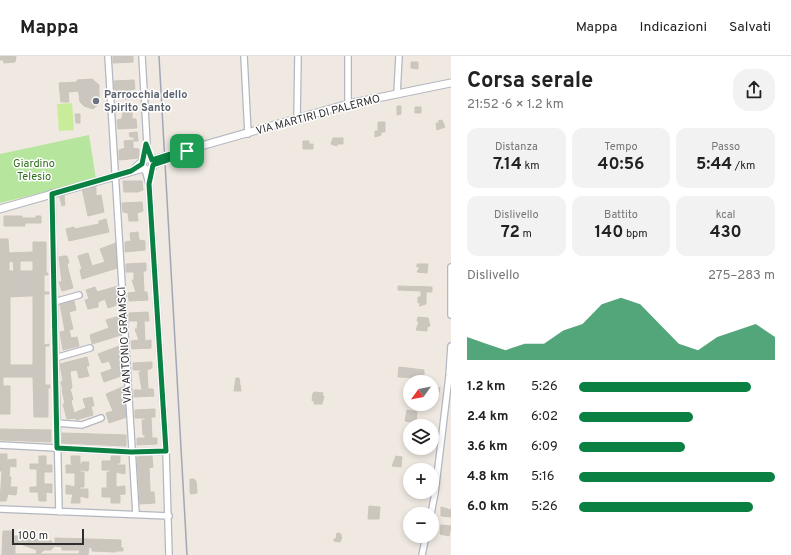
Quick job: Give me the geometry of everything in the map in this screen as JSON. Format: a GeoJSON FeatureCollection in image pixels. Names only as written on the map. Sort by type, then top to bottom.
{"type":"FeatureCollection","features":[{"type":"Feature","properties":{"kind":"street","name":"VIA ANTONIO GRAMSCI"},"geometry":{"type":"LineString","coordinates":[[108,56],[114,176],[136,514]]}},
{"type":"Feature","properties":{"kind":"street"},"geometry":{"type":"LineString","coordinates":[[142,56],[146,144],[166,451],[170,555]]}},
{"type":"Feature","properties":{"kind":"street"},"geometry":{"type":"LineString","coordinates":[[244,56],[248,134]]}},
{"type":"Feature","properties":{"kind":"street"},"geometry":{"type":"LineString","coordinates":[[297,120],[298,56]]}},
{"type":"Feature","properties":{"kind":"street"},"geometry":{"type":"LineString","coordinates":[[348,56],[348,104]]}},
{"type":"Feature","properties":{"kind":"street"},"geometry":{"type":"LineString","coordinates":[[397,94],[399,56]]}},
{"type":"Feature","properties":{"kind":"street","name":"VIA MARTIRI DI PALERMO"},"geometry":{"type":"LineString","coordinates":[[0,209],[131,171],[148,164],[174,158],[187,151],[348,104],[451,82]]}},
{"type":"Feature","properties":{"kind":"street"},"geometry":{"type":"LineString","coordinates":[[52,194],[59,512]]}},
{"type":"Feature","properties":{"kind":"street"},"geometry":{"type":"LineString","coordinates":[[451,267],[451,315]]}},
{"type":"Feature","properties":{"kind":"street"},"geometry":{"type":"LineString","coordinates":[[54,302],[79,295]]}},
{"type":"Feature","properties":{"kind":"street"},"geometry":{"type":"LineString","coordinates":[[432,507],[449,376],[451,346]]}},
{"type":"Feature","properties":{"kind":"street"},"geometry":{"type":"LineString","coordinates":[[56,358],[90,348]]}},
{"type":"Feature","properties":{"kind":"street"},"geometry":{"type":"LineString","coordinates":[[57,423],[82,425],[101,418]]}},
{"type":"Feature","properties":{"kind":"street"},"geometry":{"type":"LineString","coordinates":[[0,445],[131,452],[166,451]]}},
{"type":"Feature","properties":{"kind":"street"},"geometry":{"type":"LineString","coordinates":[[0,509],[169,516]]}},
{"type":"Feature","properties":{"kind":"street"},"geometry":{"type":"LineString","coordinates":[[422,555],[425,543]]}},
{"type":"Feature","properties":{"kind":"green space"},"geometry":{"type":"Polygon","coordinates":[[[72,103],[74,130],[59,131],[57,104],[72,103]]]}},
{"type":"Feature","properties":{"kind":"green space","name":"Giardino Telesio"},"geometry":{"type":"Polygon","coordinates":[[[89,135],[96,179],[0,203],[0,154],[89,135]]]}},
{"type":"Feature","properties":{"kind":"building"},"geometry":{"type":"Polygon","coordinates":[[[0,56],[16,56],[15,62],[4,63],[3,60],[0,60],[0,56]]]}},
{"type":"Feature","properties":{"kind":"building"},"geometry":{"type":"Polygon","coordinates":[[[113,56],[133,56],[133,62],[113,63],[113,56]]]}},
{"type":"Feature","properties":{"kind":"building"},"geometry":{"type":"Polygon","coordinates":[[[411,62],[418,62],[418,69],[411,68],[411,62]]]}},
{"type":"Feature","properties":{"kind":"building"},"geometry":{"type":"Polygon","coordinates":[[[92,79],[99,85],[99,104],[93,109],[84,106],[80,102],[77,80],[92,79]]]}},
{"type":"Feature","properties":{"kind":"building"},"geometry":{"type":"Polygon","coordinates":[[[134,80],[135,89],[130,90],[131,99],[122,99],[121,92],[115,90],[114,81],[134,80]]]}},
{"type":"Feature","properties":{"kind":"building"},"geometry":{"type":"Polygon","coordinates":[[[77,82],[78,91],[68,92],[69,102],[61,102],[59,83],[77,82]]]}},
{"type":"Feature","properties":{"kind":"building"},"geometry":{"type":"Polygon","coordinates":[[[397,106],[401,106],[401,114],[397,115],[397,106]]]}},
{"type":"Feature","properties":{"kind":"building"},"geometry":{"type":"Polygon","coordinates":[[[415,107],[421,107],[421,113],[415,113],[415,107]]]}},
{"type":"Feature","properties":{"kind":"building"},"geometry":{"type":"Polygon","coordinates":[[[132,110],[132,119],[136,119],[137,128],[118,129],[117,120],[122,119],[123,111],[132,110]]]}},
{"type":"Feature","properties":{"kind":"building"},"geometry":{"type":"Polygon","coordinates":[[[75,114],[80,114],[80,123],[76,123],[75,114]]]}},
{"type":"Feature","properties":{"kind":"building"},"geometry":{"type":"Polygon","coordinates":[[[442,120],[445,127],[437,130],[436,123],[440,123],[438,121],[442,120]]]}},
{"type":"Feature","properties":{"kind":"building"},"geometry":{"type":"Polygon","coordinates":[[[378,122],[385,122],[385,132],[381,132],[381,135],[375,137],[375,131],[378,131],[378,122]]]}},
{"type":"Feature","properties":{"kind":"building"},"geometry":{"type":"Polygon","coordinates":[[[137,132],[138,141],[134,141],[134,137],[130,137],[129,133],[137,132]]]}},
{"type":"Feature","properties":{"kind":"building"},"geometry":{"type":"Polygon","coordinates":[[[333,138],[343,138],[343,144],[337,144],[337,146],[331,144],[333,138]]]}},
{"type":"Feature","properties":{"kind":"building"},"geometry":{"type":"Polygon","coordinates":[[[133,140],[133,148],[139,149],[139,158],[119,160],[119,150],[125,148],[124,141],[133,140]]]}},
{"type":"Feature","properties":{"kind":"building"},"geometry":{"type":"Polygon","coordinates":[[[303,141],[309,141],[309,144],[313,144],[313,149],[303,149],[303,141]]]}},
{"type":"Feature","properties":{"kind":"building"},"geometry":{"type":"Polygon","coordinates":[[[123,181],[142,181],[143,190],[138,192],[124,192],[123,181]]]}},
{"type":"Feature","properties":{"kind":"building"},"geometry":{"type":"Polygon","coordinates":[[[96,183],[96,196],[101,195],[104,212],[88,216],[82,188],[96,183]]]}},
{"type":"Feature","properties":{"kind":"building"},"geometry":{"type":"Polygon","coordinates":[[[59,194],[64,194],[65,205],[62,206],[59,194]]]}},
{"type":"Feature","properties":{"kind":"building"},"geometry":{"type":"Polygon","coordinates":[[[142,202],[143,211],[137,213],[138,221],[129,221],[128,213],[123,212],[122,203],[142,202]]]}},
{"type":"Feature","properties":{"kind":"building"},"geometry":{"type":"Polygon","coordinates":[[[4,216],[36,218],[36,216],[41,216],[41,223],[25,223],[25,226],[4,226],[4,216]]]}},
{"type":"Feature","properties":{"kind":"building"},"geometry":{"type":"Polygon","coordinates":[[[106,219],[109,232],[69,241],[66,229],[74,227],[75,229],[99,224],[99,221],[106,219]]]}},
{"type":"Feature","properties":{"kind":"building"},"geometry":{"type":"Polygon","coordinates":[[[138,232],[139,240],[145,241],[145,250],[125,252],[125,242],[131,241],[130,233],[138,232]]]}},
{"type":"Feature","properties":{"kind":"building"},"geometry":{"type":"Polygon","coordinates":[[[0,239],[8,239],[9,253],[33,252],[33,242],[46,242],[46,273],[48,273],[48,275],[44,275],[44,292],[49,292],[49,294],[44,294],[44,345],[49,344],[49,346],[45,346],[45,385],[50,385],[50,388],[48,388],[48,417],[34,417],[33,377],[3,377],[3,386],[10,386],[10,414],[0,414],[0,239]],[[13,261],[9,262],[9,271],[14,271],[13,261]],[[20,261],[20,271],[33,271],[33,261],[20,261]],[[33,296],[10,297],[10,365],[33,365],[33,296]]]}},
{"type":"Feature","properties":{"kind":"building"},"geometry":{"type":"Polygon","coordinates":[[[116,243],[117,268],[82,279],[80,270],[82,269],[78,256],[88,253],[92,266],[105,262],[100,249],[116,243]]]}},
{"type":"Feature","properties":{"kind":"building"},"geometry":{"type":"Polygon","coordinates":[[[67,256],[69,262],[67,265],[73,288],[62,291],[59,282],[62,282],[59,257],[67,256]]]}},
{"type":"Feature","properties":{"kind":"building"},"geometry":{"type":"Polygon","coordinates":[[[146,263],[146,271],[143,271],[144,292],[147,292],[148,300],[129,301],[128,293],[136,292],[132,280],[134,280],[134,272],[126,272],[126,264],[146,263]]]}},
{"type":"Feature","properties":{"kind":"building"},"geometry":{"type":"Polygon","coordinates":[[[417,264],[428,264],[427,273],[417,272],[420,267],[417,267],[417,264]]]}},
{"type":"Feature","properties":{"kind":"building"},"geometry":{"type":"Polygon","coordinates":[[[118,286],[120,304],[108,308],[105,299],[98,302],[98,307],[88,309],[85,300],[89,299],[86,290],[95,287],[97,292],[118,286]]]}},
{"type":"Feature","properties":{"kind":"building"},"geometry":{"type":"Polygon","coordinates":[[[398,286],[432,287],[432,292],[426,292],[426,304],[419,306],[421,303],[418,303],[418,297],[421,297],[421,291],[398,290],[398,286]]]}},
{"type":"Feature","properties":{"kind":"building"},"geometry":{"type":"Polygon","coordinates":[[[74,301],[76,310],[69,312],[73,329],[69,330],[71,338],[77,337],[79,346],[63,350],[60,332],[65,331],[60,304],[74,301]]]}},
{"type":"Feature","properties":{"kind":"building"},"geometry":{"type":"Polygon","coordinates":[[[148,312],[149,321],[144,321],[145,341],[151,340],[151,348],[132,349],[131,341],[139,340],[135,329],[137,329],[138,321],[129,321],[129,313],[148,312]]]}},
{"type":"Feature","properties":{"kind":"building"},"geometry":{"type":"Polygon","coordinates":[[[120,316],[121,335],[92,344],[90,335],[109,328],[106,320],[120,316]]]}},
{"type":"Feature","properties":{"kind":"building"},"geometry":{"type":"Polygon","coordinates":[[[418,317],[428,318],[430,326],[427,327],[427,331],[416,330],[419,322],[417,321],[418,317]]]}},
{"type":"Feature","properties":{"kind":"building"},"geometry":{"type":"Polygon","coordinates":[[[122,345],[124,375],[104,382],[101,373],[112,369],[109,361],[102,363],[98,354],[122,345]]]}},
{"type":"Feature","properties":{"kind":"building"},"geometry":{"type":"Polygon","coordinates":[[[87,357],[89,366],[86,366],[89,376],[79,378],[77,370],[70,371],[72,388],[70,389],[73,399],[71,401],[74,413],[86,408],[83,399],[92,397],[94,406],[91,406],[93,415],[76,420],[76,418],[67,419],[63,404],[65,404],[61,382],[63,381],[60,364],[87,357]]]}},
{"type":"Feature","properties":{"kind":"building"},"geometry":{"type":"Polygon","coordinates":[[[152,362],[152,368],[147,370],[148,389],[153,389],[154,396],[134,397],[134,390],[142,390],[139,372],[141,372],[141,370],[133,370],[133,363],[152,362]]]}},
{"type":"Feature","properties":{"kind":"building"},"geometry":{"type":"Polygon","coordinates":[[[399,367],[424,370],[424,375],[403,375],[403,377],[398,377],[399,367]]]}},
{"type":"Feature","properties":{"kind":"building"},"geometry":{"type":"Polygon","coordinates":[[[236,378],[239,378],[241,391],[234,391],[236,378]]]}},
{"type":"Feature","properties":{"kind":"building"},"geometry":{"type":"Polygon","coordinates":[[[125,386],[127,417],[109,423],[106,413],[113,411],[106,394],[125,386]]]}},
{"type":"Feature","properties":{"kind":"building"},"geometry":{"type":"Polygon","coordinates":[[[313,393],[323,393],[322,396],[324,396],[322,404],[314,404],[315,401],[312,401],[313,393]]]}},
{"type":"Feature","properties":{"kind":"building"},"geometry":{"type":"Polygon","coordinates":[[[155,409],[155,417],[151,417],[152,438],[157,438],[157,444],[137,445],[137,438],[145,438],[145,435],[143,435],[142,420],[145,420],[145,418],[135,418],[135,410],[155,409]]]}},
{"type":"Feature","properties":{"kind":"building"},"geometry":{"type":"Polygon","coordinates":[[[407,411],[417,412],[416,419],[405,419],[407,411]]]}},
{"type":"Feature","properties":{"kind":"building"},"geometry":{"type":"Polygon","coordinates":[[[0,429],[51,430],[51,442],[0,440],[0,429]]]}},
{"type":"Feature","properties":{"kind":"building"},"geometry":{"type":"Polygon","coordinates":[[[62,433],[126,435],[126,446],[62,443],[62,433]]]}},
{"type":"Feature","properties":{"kind":"building"},"geometry":{"type":"Polygon","coordinates":[[[0,454],[7,454],[7,460],[16,459],[16,467],[10,466],[9,477],[11,477],[10,487],[17,487],[16,495],[8,494],[6,501],[0,501],[2,471],[0,471],[0,454]]]}},
{"type":"Feature","properties":{"kind":"building"},"geometry":{"type":"Polygon","coordinates":[[[39,456],[46,456],[46,465],[52,465],[52,472],[44,472],[44,484],[52,484],[52,493],[46,492],[46,501],[39,501],[38,492],[30,492],[30,487],[37,487],[37,469],[30,469],[30,464],[39,464],[39,456]]]}},
{"type":"Feature","properties":{"kind":"building"},"geometry":{"type":"Polygon","coordinates":[[[71,456],[80,456],[80,464],[82,464],[82,462],[89,462],[88,471],[80,470],[80,472],[84,472],[84,487],[80,487],[80,489],[88,489],[88,498],[80,496],[80,503],[71,503],[73,494],[66,494],[66,485],[75,487],[75,473],[66,473],[66,465],[73,465],[71,463],[71,456]]]}},
{"type":"Feature","properties":{"kind":"building"},"geometry":{"type":"Polygon","coordinates":[[[111,456],[120,456],[120,463],[117,463],[117,465],[125,465],[125,474],[116,472],[116,487],[125,486],[125,494],[117,495],[120,496],[120,503],[111,503],[111,497],[102,497],[102,488],[109,488],[107,487],[107,472],[110,472],[110,470],[102,470],[102,461],[111,461],[111,456]]]}},
{"type":"Feature","properties":{"kind":"building"},"geometry":{"type":"Polygon","coordinates":[[[152,456],[153,467],[149,468],[150,492],[154,492],[155,503],[140,504],[137,457],[152,456]]]}},
{"type":"Feature","properties":{"kind":"building"},"geometry":{"type":"Polygon","coordinates":[[[396,456],[402,457],[401,467],[392,466],[396,456]]]}},
{"type":"Feature","properties":{"kind":"building"},"geometry":{"type":"Polygon","coordinates":[[[190,479],[194,479],[196,481],[197,493],[191,494],[190,492],[190,479]]]}},
{"type":"Feature","properties":{"kind":"building"},"geometry":{"type":"Polygon","coordinates":[[[369,506],[380,507],[379,519],[368,519],[369,506]]]}},
{"type":"Feature","properties":{"kind":"building"},"geometry":{"type":"Polygon","coordinates":[[[441,507],[451,510],[451,517],[441,516],[441,507]]]}},
{"type":"Feature","properties":{"kind":"building"},"geometry":{"type":"Polygon","coordinates":[[[441,525],[451,526],[449,536],[440,534],[441,525]]]}},
{"type":"Feature","properties":{"kind":"building"},"geometry":{"type":"Polygon","coordinates":[[[3,531],[12,531],[11,536],[27,536],[38,540],[52,541],[52,543],[55,543],[55,538],[121,540],[121,546],[119,546],[123,548],[123,551],[117,551],[117,548],[116,552],[92,551],[92,548],[89,547],[88,555],[2,555],[3,531]],[[15,543],[15,554],[36,554],[37,550],[23,545],[23,543],[15,543]],[[54,546],[51,550],[44,550],[40,554],[79,554],[80,550],[62,550],[62,547],[54,546]]]}},
{"type":"Feature","properties":{"kind":"building"},"geometry":{"type":"Polygon","coordinates":[[[337,533],[341,534],[342,537],[340,542],[334,541],[337,533]]]}},
{"type":"Feature","properties":{"kind":"railway"},"geometry":{"type":"LineString","coordinates":[[159,56],[187,555]]}},
{"type":"Feature","properties":{"kind":"place","name":"Parrocchia dello Spirito Santo"},"geometry":{"type":"Point","coordinates":[96,101]}},
{"type":"Feature","properties":{"kind":"route"},"geometry":{"type":"LineString","coordinates":[[146,144],[150,159],[152,160],[174,153],[187,151],[174,158],[153,165],[149,184],[166,451],[131,452],[57,448],[52,194],[131,171],[142,164],[146,144]]}}]}
